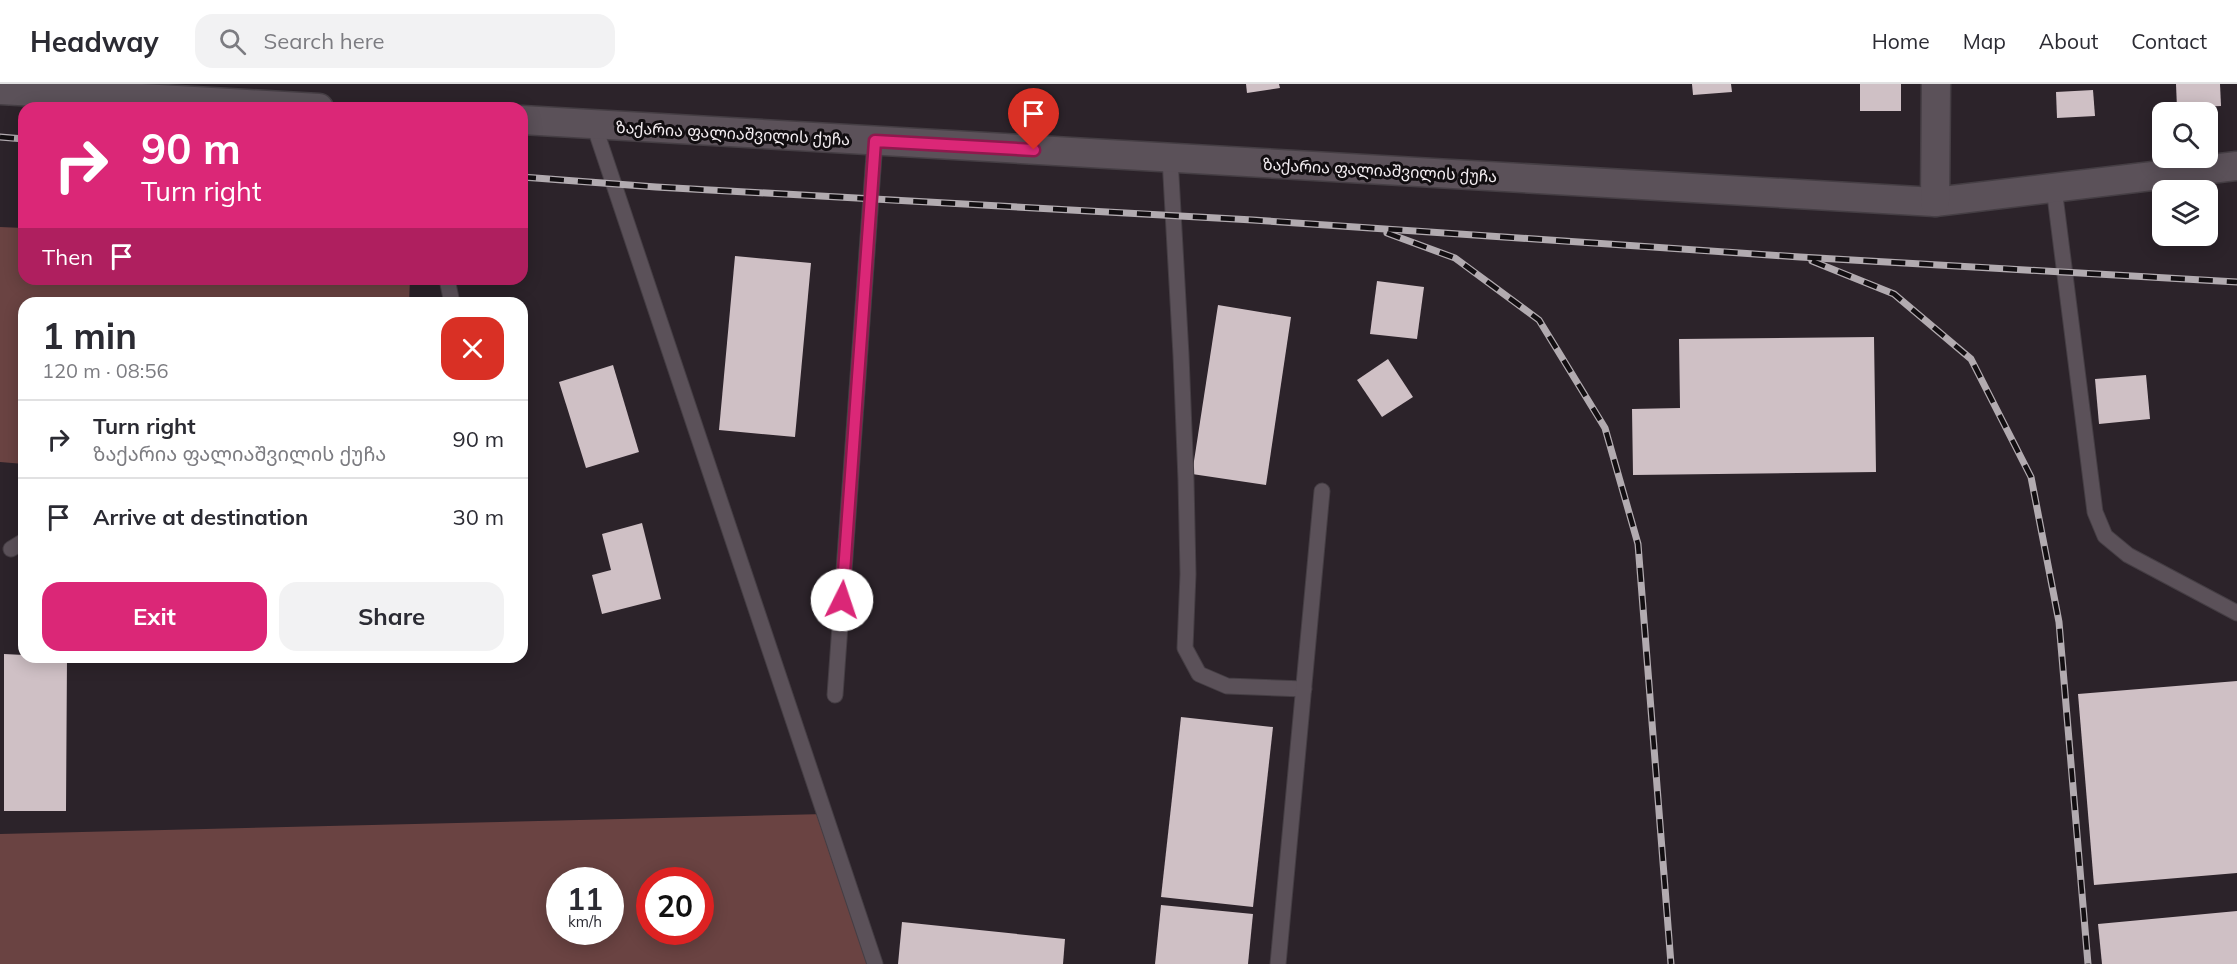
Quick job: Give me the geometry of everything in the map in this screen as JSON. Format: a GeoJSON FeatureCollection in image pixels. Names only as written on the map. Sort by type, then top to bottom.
{"type":"FeatureCollection","features":[{"type":"Feature","properties":{"kind":"street"},"geometry":{"type":"LineString","coordinates":[[1935,202],[1936,84]]}},
{"type":"Feature","properties":{"kind":"street"},"geometry":{"type":"LineString","coordinates":[[0,90],[213,102]]}},
{"type":"Feature","properties":{"kind":"street","name":"ზაქარია ფალიაშვილის ქუჩა"},"geometry":{"type":"LineString","coordinates":[[528,120],[1935,202],[2237,166]]}},
{"type":"Feature","properties":{"kind":"lane"},"geometry":{"type":"LineString","coordinates":[[594,124],[875,964]]}},
{"type":"Feature","properties":{"kind":"lane"},"geometry":{"type":"LineString","coordinates":[[836,695],[875,141]]}},
{"type":"Feature","properties":{"kind":"lane"},"geometry":{"type":"LineString","coordinates":[[1170,158],[1186,480],[1188,574],[1185,648],[1199,674],[1227,686],[1304,689]]}},
{"type":"Feature","properties":{"kind":"lane"},"geometry":{"type":"LineString","coordinates":[[2054,188],[2095,512],[2105,536],[2128,555],[2237,613]]}},
{"type":"Feature","properties":{"kind":"lane"},"geometry":{"type":"LineString","coordinates":[[1278,964],[1322,491]]}},
{"type":"Feature","properties":{"kind":"shaded area"},"geometry":{"type":"Polygon","coordinates":[[[0,227],[18,228],[18,285],[410,285],[409,297],[18,297],[18,464],[0,462],[0,227]]]}},
{"type":"Feature","properties":{"kind":"shaded area"},"geometry":{"type":"Polygon","coordinates":[[[825,814],[875,964],[0,964],[0,834],[825,814]]]}},
{"type":"Feature","properties":{"kind":"building"},"geometry":{"type":"Polygon","coordinates":[[[1246,84],[1279,84],[1280,88],[1247,93],[1246,84]]]}},
{"type":"Feature","properties":{"kind":"building"},"geometry":{"type":"Polygon","coordinates":[[[1692,84],[1731,84],[1732,92],[1693,95],[1692,84]]]}},
{"type":"Feature","properties":{"kind":"building"},"geometry":{"type":"Polygon","coordinates":[[[1860,84],[1901,84],[1901,111],[1860,111],[1860,84]]]}},
{"type":"Feature","properties":{"kind":"building"},"geometry":{"type":"Polygon","coordinates":[[[2176,84],[2220,84],[2221,106],[2218,106],[2218,102],[2177,102],[2176,84]]]}},
{"type":"Feature","properties":{"kind":"building"},"geometry":{"type":"Polygon","coordinates":[[[2093,90],[2095,116],[2057,118],[2056,92],[2093,90]]]}},
{"type":"Feature","properties":{"kind":"building"},"geometry":{"type":"Polygon","coordinates":[[[735,256],[811,263],[795,437],[719,430],[735,256]]]}},
{"type":"Feature","properties":{"kind":"building"},"geometry":{"type":"Polygon","coordinates":[[[1377,281],[1424,287],[1417,339],[1370,334],[1377,281]]]}},
{"type":"Feature","properties":{"kind":"building"},"geometry":{"type":"Polygon","coordinates":[[[1218,305],[1291,317],[1266,485],[1192,474],[1218,305]]]}},
{"type":"Feature","properties":{"kind":"building"},"geometry":{"type":"Polygon","coordinates":[[[1874,337],[1876,472],[1633,475],[1632,409],[1680,408],[1679,339],[1874,337]]]}},
{"type":"Feature","properties":{"kind":"building"},"geometry":{"type":"Polygon","coordinates":[[[1388,359],[1413,397],[1382,417],[1357,380],[1388,359]]]}},
{"type":"Feature","properties":{"kind":"building"},"geometry":{"type":"Polygon","coordinates":[[[613,365],[639,452],[586,468],[559,382],[613,365]]]}},
{"type":"Feature","properties":{"kind":"building"},"geometry":{"type":"Polygon","coordinates":[[[2146,375],[2150,419],[2099,424],[2095,379],[2146,375]]]}},
{"type":"Feature","properties":{"kind":"building"},"geometry":{"type":"Polygon","coordinates":[[[642,523],[661,599],[602,614],[592,575],[611,570],[602,534],[642,523]]]}},
{"type":"Feature","properties":{"kind":"building"},"geometry":{"type":"Polygon","coordinates":[[[4,654],[18,655],[18,663],[67,663],[66,811],[4,811],[4,654]]]}},
{"type":"Feature","properties":{"kind":"building"},"geometry":{"type":"Polygon","coordinates":[[[2237,681],[2237,873],[2094,885],[2078,694],[2237,681]]]}},
{"type":"Feature","properties":{"kind":"building"},"geometry":{"type":"Polygon","coordinates":[[[1181,717],[1273,727],[1253,907],[1161,897],[1181,717]]]}},
{"type":"Feature","properties":{"kind":"building"},"geometry":{"type":"Polygon","coordinates":[[[1161,905],[1253,914],[1248,964],[1155,964],[1161,905]]]}},
{"type":"Feature","properties":{"kind":"building"},"geometry":{"type":"Polygon","coordinates":[[[2237,911],[2237,964],[2102,964],[2098,924],[2237,911]]]}},
{"type":"Feature","properties":{"kind":"building"},"geometry":{"type":"Polygon","coordinates":[[[902,922],[1065,939],[1063,964],[898,964],[902,922]]]}},
{"type":"Feature","properties":{"kind":"railway"},"geometry":{"type":"LineString","coordinates":[[0,137],[18,138]]}},
{"type":"Feature","properties":{"kind":"railway"},"geometry":{"type":"LineString","coordinates":[[528,177],[2237,282]]}},
{"type":"Feature","properties":{"kind":"railway"},"geometry":{"type":"LineString","coordinates":[[1387,233],[1455,258],[1539,320],[1605,428],[1638,544],[1671,964]]}},
{"type":"Feature","properties":{"kind":"railway"},"geometry":{"type":"LineString","coordinates":[[1812,261],[1894,294],[1971,359],[2031,477],[2059,622],[2088,964]]}},
{"type":"Feature","properties":{"kind":"route"},"geometry":{"type":"LineString","coordinates":[[842,600],[875,141],[1034,150]]}}]}
